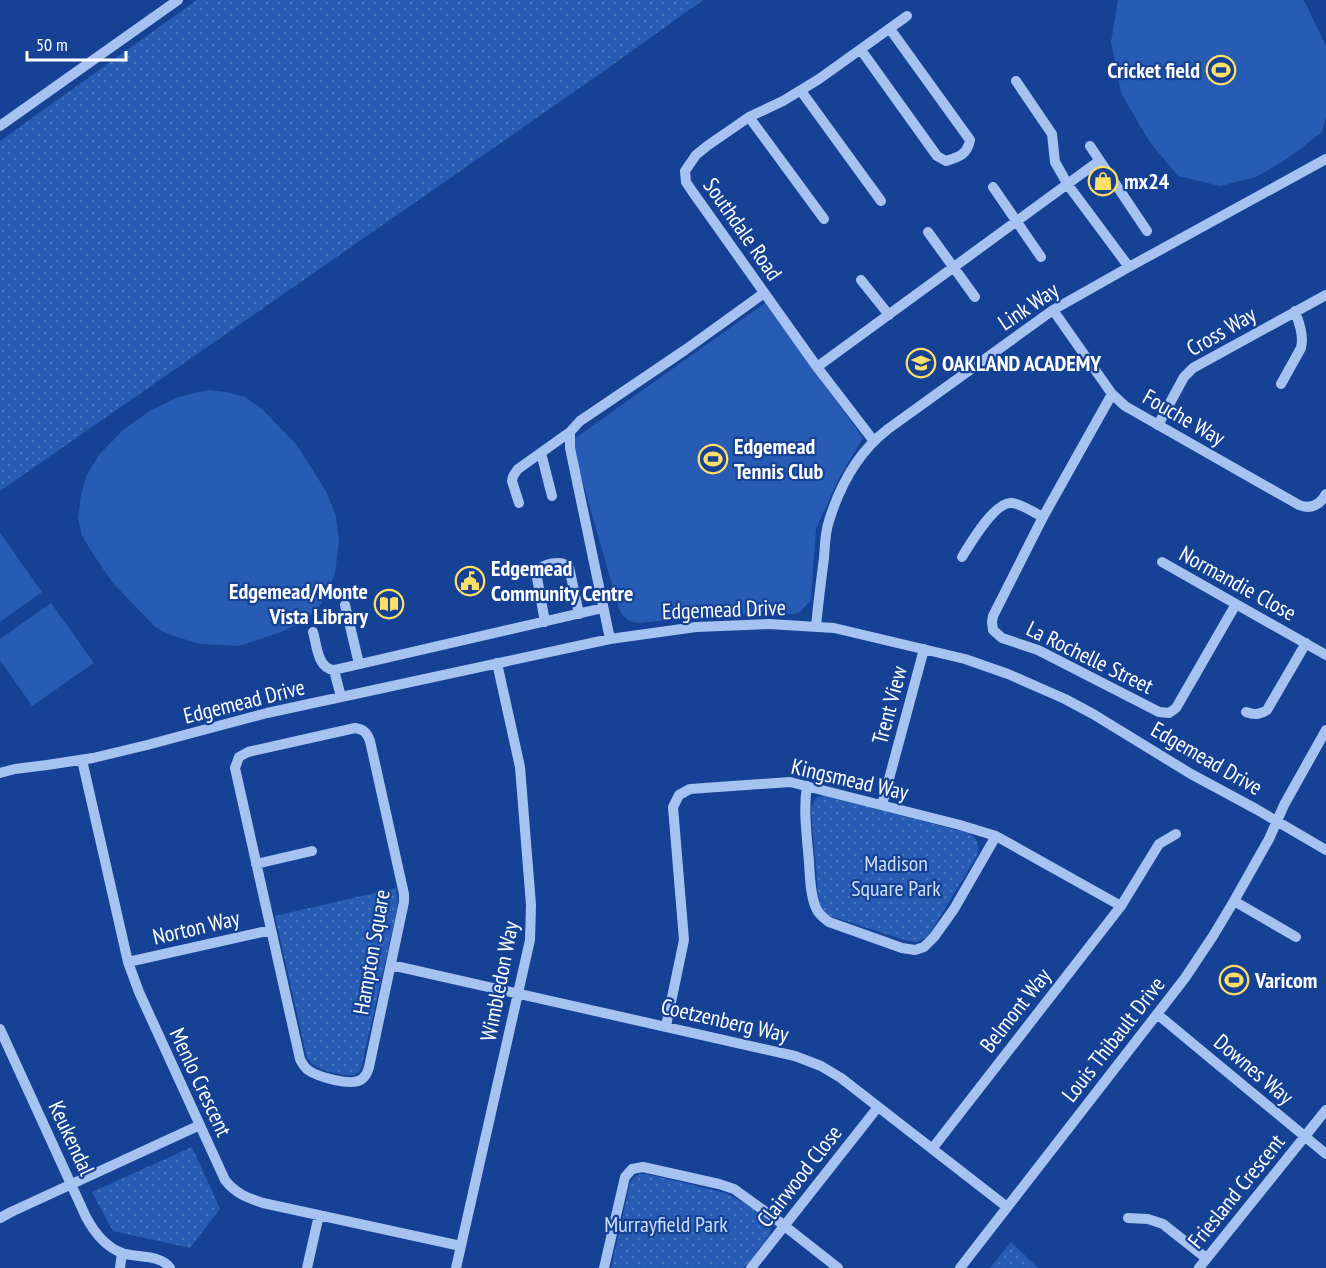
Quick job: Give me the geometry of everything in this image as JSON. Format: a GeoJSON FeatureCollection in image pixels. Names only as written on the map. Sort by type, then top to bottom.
{"type":"FeatureCollection","features":[{"type":"Feature","properties":{"kind":"street"},"geometry":{"type":"LineString","coordinates":[[0,126],[178,0]]}},
{"type":"Feature","properties":{"kind":"street","name":"Southdale Road"},"geometry":{"type":"LineString","coordinates":[[873,440],[692,191],[685,177],[685,171],[696,155],[749,117],[801,90],[907,16]]}},
{"type":"Feature","properties":{"kind":"street"},"geometry":{"type":"LineString","coordinates":[[861,50],[937,156],[946,161],[964,154],[969,147],[970,140],[890,29]]}},
{"type":"Feature","properties":{"kind":"street"},"geometry":{"type":"LineString","coordinates":[[1016,81],[1052,134],[1055,162],[1068,185],[1129,267]]}},
{"type":"Feature","properties":{"kind":"street"},"geometry":{"type":"LineString","coordinates":[[801,90],[880,201]]}},
{"type":"Feature","properties":{"kind":"street"},"geometry":{"type":"LineString","coordinates":[[749,117],[824,219]]}},
{"type":"Feature","properties":{"kind":"street"},"geometry":{"type":"LineString","coordinates":[[1090,146],[1147,231]]}},
{"type":"Feature","properties":{"kind":"street","name":"Link Way"},"geometry":{"type":"LineString","coordinates":[[816,627],[828,523],[847,477],[873,440],[1053,310],[1326,159]]}},
{"type":"Feature","properties":{"kind":"street"},"geometry":{"type":"LineString","coordinates":[[818,367],[1100,161]]}},
{"type":"Feature","properties":{"kind":"street"},"geometry":{"type":"LineString","coordinates":[[993,187],[1041,257]]}},
{"type":"Feature","properties":{"kind":"street"},"geometry":{"type":"LineString","coordinates":[[928,232],[975,297]]}},
{"type":"Feature","properties":{"kind":"street"},"geometry":{"type":"LineString","coordinates":[[861,280],[889,315]]}},
{"type":"Feature","properties":{"kind":"street"},"geometry":{"type":"LineString","coordinates":[[519,503],[512,478],[519,469],[570,432],[580,421],[685,350],[764,292]]}},
{"type":"Feature","properties":{"kind":"street","name":"Cross Way"},"geometry":{"type":"LineString","coordinates":[[1158,425],[1184,377],[1193,368],[1326,295]]}},
{"type":"Feature","properties":{"kind":"street","name":"Fouche Way"},"geometry":{"type":"LineString","coordinates":[[1053,310],[1113,394],[1125,406],[1303,507],[1317,505],[1326,494]]}},
{"type":"Feature","properties":{"kind":"street"},"geometry":{"type":"LineString","coordinates":[[1281,384],[1301,348],[1302,336],[1295,311]]}},
{"type":"Feature","properties":{"kind":"street","name":"La Rochelle Street"},"geometry":{"type":"LineString","coordinates":[[1113,394],[1042,517],[993,616],[993,630],[1002,638],[1038,650],[1162,713],[1169,713],[1176,708],[1236,604]]}},
{"type":"Feature","properties":{"kind":"street"},"geometry":{"type":"LineString","coordinates":[[570,432],[570,448],[610,639]]}},
{"type":"Feature","properties":{"kind":"street"},"geometry":{"type":"LineString","coordinates":[[541,453],[552,496]]}},
{"type":"Feature","properties":{"kind":"street"},"geometry":{"type":"LineString","coordinates":[[962,557],[976,534],[997,509],[1006,503],[1017,504],[1042,517]]}},
{"type":"Feature","properties":{"kind":"street","name":"Normandie Close"},"geometry":{"type":"LineString","coordinates":[[1162,562],[1326,655]]}},
{"type":"Feature","properties":{"kind":"street"},"geometry":{"type":"LineString","coordinates":[[545,622],[536,572],[540,567],[558,563],[567,565],[579,614]]}},
{"type":"Feature","properties":{"kind":"street"},"geometry":{"type":"LineString","coordinates":[[345,605],[359,664]]}},
{"type":"Feature","properties":{"kind":"street"},"geometry":{"type":"LineString","coordinates":[[313,632],[322,663],[328,669],[334,670],[603,608]]}},
{"type":"Feature","properties":{"kind":"street","name":"Edgemead Drive"},"geometry":{"type":"LineString","coordinates":[[0,773],[82,760],[267,713],[610,639],[696,627],[769,624],[834,628],[965,659],[1008,674],[1093,714],[1191,774],[1326,850]]}},
{"type":"Feature","properties":{"kind":"street"},"geometry":{"type":"LineString","coordinates":[[1246,712],[1258,714],[1267,710],[1306,643]]}},
{"type":"Feature","properties":{"kind":"street","name":"Trent View"},"geometry":{"type":"LineString","coordinates":[[882,805],[924,650]]}},
{"type":"Feature","properties":{"kind":"street","name":"Wimbledon Way"},"geometry":{"type":"LineString","coordinates":[[456,1268],[530,940],[531,905],[520,767],[497,663]]}},
{"type":"Feature","properties":{"kind":"street"},"geometry":{"type":"LineString","coordinates":[[334,670],[341,697]]}},
{"type":"Feature","properties":{"kind":"street","name":"Hampton Square"},"geometry":{"type":"LineString","coordinates":[[355,728],[361,729],[370,741],[404,894],[369,1067],[363,1079],[355,1083],[348,1083],[315,1074],[305,1067],[300,1059],[271,930],[235,768],[239,757],[248,752],[355,728]]}},
{"type":"Feature","properties":{"kind":"street","name":"Louis Thibault Drive"},"geometry":{"type":"LineString","coordinates":[[960,1268],[1185,978],[1234,901],[1326,730]]}},
{"type":"Feature","properties":{"kind":"street","name":"Menlo Crescent"},"geometry":{"type":"LineString","coordinates":[[82,760],[128,962],[138,992],[225,1180],[234,1191],[263,1203],[461,1246]]}},
{"type":"Feature","properties":{"kind":"street","name":"Edgemead Drive"},"geometry":{"type":"LineString","coordinates":[[0,766],[15,769]]}},
{"type":"Feature","properties":{"kind":"street","name":"Kingsmead Way"},"geometry":{"type":"LineString","coordinates":[[666,1026],[684,940],[673,807],[679,795],[690,789],[790,782],[882,805],[996,836],[1122,906]]}},
{"type":"Feature","properties":{"kind":"street"},"geometry":{"type":"LineString","coordinates":[[807,786],[805,797],[811,888],[814,904],[819,914],[829,922],[902,948],[915,950],[928,944],[954,909],[996,836]]}},
{"type":"Feature","properties":{"kind":"street","name":"Belmont Way"},"geometry":{"type":"LineString","coordinates":[[932,1149],[1122,906],[1159,844],[1176,834]]}},
{"type":"Feature","properties":{"kind":"street"},"geometry":{"type":"LineString","coordinates":[[256,864],[312,850]]}},
{"type":"Feature","properties":{"kind":"street"},"geometry":{"type":"LineString","coordinates":[[1234,901],[1296,937]]}},
{"type":"Feature","properties":{"kind":"street","name":"Norton Way"},"geometry":{"type":"LineString","coordinates":[[128,962],[271,930]]}},
{"type":"Feature","properties":{"kind":"street","name":"Coetzenberg Way"},"geometry":{"type":"LineString","coordinates":[[391,965],[795,1056],[821,1066],[841,1078],[1008,1206]]}},
{"type":"Feature","properties":{"kind":"street","name":"Downes Way"},"geometry":{"type":"LineString","coordinates":[[1157,1014],[1326,1154]]}},
{"type":"Feature","properties":{"kind":"street","name":"Keukendal"},"geometry":{"type":"LineString","coordinates":[[0,1029],[86,1217],[96,1234],[122,1253],[163,1261],[170,1268]]}},
{"type":"Feature","properties":{"kind":"street","name":"Clairwood Close"},"geometry":{"type":"LineString","coordinates":[[751,1268],[878,1107]]}},
{"type":"Feature","properties":{"kind":"street","name":"Friesland Crescent"},"geometry":{"type":"LineString","coordinates":[[1199,1268],[1326,1110]]}},
{"type":"Feature","properties":{"kind":"street"},"geometry":{"type":"LineString","coordinates":[[0,1218],[200,1125]]}},
{"type":"Feature","properties":{"kind":"street"},"geometry":{"type":"LineString","coordinates":[[604,1268],[623,1182],[628,1173],[637,1167],[654,1169],[734,1189],[838,1268]]}},
{"type":"Feature","properties":{"kind":"street"},"geometry":{"type":"LineString","coordinates":[[307,1268],[319,1215]]}},
{"type":"Feature","properties":{"kind":"street"},"geometry":{"type":"LineString","coordinates":[[1128,1218],[1148,1219],[1163,1224],[1206,1258]]}},
{"type":"Feature","properties":{"kind":"street"},"geometry":{"type":"LineString","coordinates":[[120,1268],[122,1253]]}},
{"type":"Feature","properties":{"kind":"green space"},"geometry":{"type":"Polygon","coordinates":[[[197,0],[703,0],[0,491],[0,141],[197,0]]]}},
{"type":"Feature","properties":{"kind":"green space","name":"Cricket field"},"geometry":{"type":"Polygon","coordinates":[[[1118,0],[1303,0],[1326,46],[1326,118],[1322,132],[1287,159],[1256,177],[1220,186],[1178,176],[1149,141],[1121,93],[1111,42],[1118,0]]]}},
{"type":"Feature","properties":{"kind":"green space","name":"Edgemead Tennis Club"},"geometry":{"type":"Polygon","coordinates":[[[765,303],[863,438],[839,478],[816,529],[811,600],[795,614],[725,614],[640,623],[630,621],[619,609],[571,441],[765,303]]]}},
{"type":"Feature","properties":{"kind":"green space"},"geometry":{"type":"Polygon","coordinates":[[[208,390],[245,397],[262,409],[296,444],[326,491],[336,516],[339,541],[335,573],[328,593],[318,608],[303,622],[239,646],[201,644],[173,636],[155,627],[113,583],[82,536],[78,518],[86,476],[99,455],[123,430],[151,410],[178,397],[208,390]]]}},
{"type":"Feature","properties":{"kind":"green space"},"geometry":{"type":"Polygon","coordinates":[[[0,533],[42,592],[0,622],[0,533]]]}},
{"type":"Feature","properties":{"kind":"green space"},"geometry":{"type":"Polygon","coordinates":[[[51,603],[94,663],[32,706],[0,660],[0,639],[51,603]]]}},
{"type":"Feature","properties":{"kind":"green space","name":"Madison Square Park"},"geometry":{"type":"Polygon","coordinates":[[[824,795],[968,833],[976,839],[979,847],[978,854],[925,938],[917,942],[908,941],[827,915],[819,905],[811,808],[816,798],[824,795]]]}},
{"type":"Feature","properties":{"kind":"green space"},"geometry":{"type":"Polygon","coordinates":[[[396,888],[397,910],[361,1069],[353,1076],[321,1069],[307,1058],[275,916],[396,888]]]}},
{"type":"Feature","properties":{"kind":"green space"},"geometry":{"type":"Polygon","coordinates":[[[192,1147],[220,1209],[190,1248],[113,1231],[92,1192],[192,1147]]]}},
{"type":"Feature","properties":{"kind":"green space","name":"Murrayfield Park"},"geometry":{"type":"Polygon","coordinates":[[[639,1174],[730,1195],[763,1216],[770,1225],[770,1235],[744,1268],[611,1268],[630,1183],[639,1174]]]}},
{"type":"Feature","properties":{"kind":"green space"},"geometry":{"type":"Polygon","coordinates":[[[1011,1242],[1038,1268],[990,1268],[1011,1242]]]}},
{"type":"Feature","properties":{"kind":"place","name":"Cricket field"},"geometry":{"type":"Point","coordinates":[1221,70]}},
{"type":"Feature","properties":{"kind":"place","name":"mx24"},"geometry":{"type":"Point","coordinates":[1103,181]}},
{"type":"Feature","properties":{"kind":"place","name":"OAKLAND ACADEMY"},"geometry":{"type":"Point","coordinates":[921,363]}},
{"type":"Feature","properties":{"kind":"place","name":"Edgemead Tennis Club"},"geometry":{"type":"Point","coordinates":[713,459]}},
{"type":"Feature","properties":{"kind":"place","name":"Edgemead Community Centre"},"geometry":{"type":"Point","coordinates":[470,581]}},
{"type":"Feature","properties":{"kind":"place","name":"Edgemead/Monte Vista Library"},"geometry":{"type":"Point","coordinates":[389,604]}},
{"type":"Feature","properties":{"kind":"place","name":"Varicom"},"geometry":{"type":"Point","coordinates":[1234,980]}}]}
